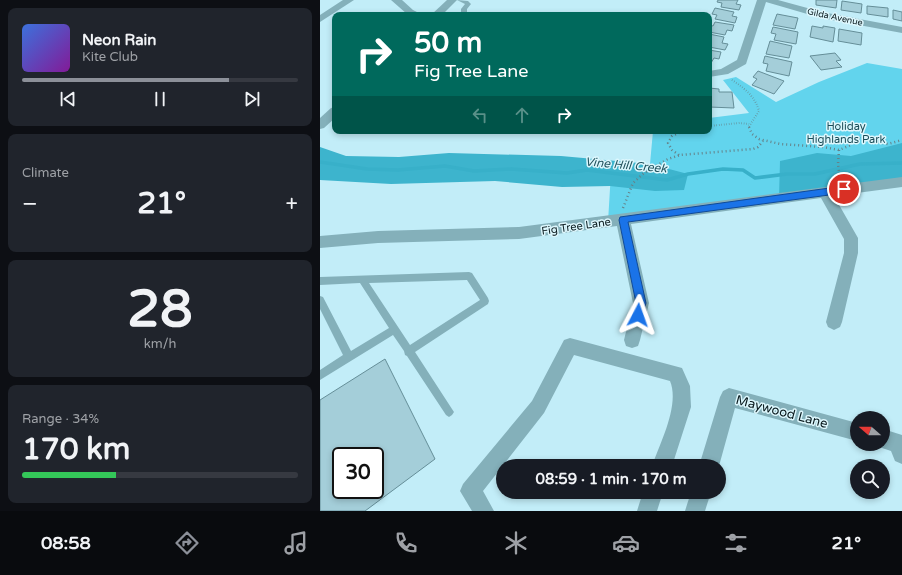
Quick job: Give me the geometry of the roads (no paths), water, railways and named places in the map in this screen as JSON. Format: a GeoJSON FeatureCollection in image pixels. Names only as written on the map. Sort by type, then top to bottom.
{"type":"FeatureCollection","features":[{"type":"Feature","properties":{"kind":"street"},"geometry":{"type":"LineString","coordinates":[[320,19],[349,0]]}},
{"type":"Feature","properties":{"kind":"street"},"geometry":{"type":"LineString","coordinates":[[396,0],[410,12]]}},
{"type":"Feature","properties":{"kind":"street"},"geometry":{"type":"LineString","coordinates":[[439,12],[452,0]]}},
{"type":"Feature","properties":{"kind":"street"},"geometry":{"type":"LineString","coordinates":[[712,73],[720,72],[742,62],[762,0]]}},
{"type":"Feature","properties":{"kind":"street","name":"Gilda Avenue"},"geometry":{"type":"LineString","coordinates":[[768,0],[821,15],[902,30]]}},
{"type":"Feature","properties":{"kind":"street","name":"Fig Tree Lane"},"geometry":{"type":"LineString","coordinates":[[320,242],[378,237],[518,234],[902,182]]}},
{"type":"Feature","properties":{"kind":"street"},"geometry":{"type":"LineString","coordinates":[[824,192],[850,238],[851,252],[834,322]]}},
{"type":"Feature","properties":{"kind":"street"},"geometry":{"type":"LineString","coordinates":[[623,220],[641,303],[632,340]]}},
{"type":"Feature","properties":{"kind":"street"},"geometry":{"type":"LineString","coordinates":[[484,511],[470,491],[538,407],[570,346],[676,374],[680,386],[682,407],[664,459]]}},
{"type":"Feature","properties":{"kind":"street","name":"Maywood Lane"},"geometry":{"type":"LineString","coordinates":[[710,459],[729,397],[850,430]]}},
{"type":"Feature","properties":{"kind":"street"},"geometry":{"type":"LineString","coordinates":[[890,441],[897,443],[902,454]]}},
{"type":"Feature","properties":{"kind":"street"},"geometry":{"type":"LineString","coordinates":[[647,511],[651,499]]}},
{"type":"Feature","properties":{"kind":"street"},"geometry":{"type":"LineString","coordinates":[[695,511],[699,499]]}},
{"type":"Feature","properties":{"kind":"lane"},"geometry":{"type":"LineString","coordinates":[[459,0],[468,4],[464,9],[464,12]]}},
{"type":"Feature","properties":{"kind":"lane"},"geometry":{"type":"LineString","coordinates":[[320,281],[469,276],[485,301],[408,352]]}},
{"type":"Feature","properties":{"kind":"lane"},"geometry":{"type":"LineString","coordinates":[[362,279],[408,352],[449,412]]}},
{"type":"Feature","properties":{"kind":"lane"},"geometry":{"type":"LineString","coordinates":[[320,300],[349,357]]}},
{"type":"Feature","properties":{"kind":"lane"},"geometry":{"type":"LineString","coordinates":[[320,375],[394,330]]}},
{"type":"Feature","properties":{"kind":"waterway","name":"Vine Hill Creek"},"geometry":{"type":"LineString","coordinates":[[320,162],[367,169],[398,170],[445,166],[474,171],[511,169],[567,173],[587,170],[667,180],[688,174],[723,169],[743,170],[755,178],[787,174],[815,174],[860,164],[902,163]]}},
{"type":"Feature","properties":{"kind":"park label","name":"Holiday Highlands Park"},"geometry":{"type":"Point","coordinates":[846,132]}}]}
